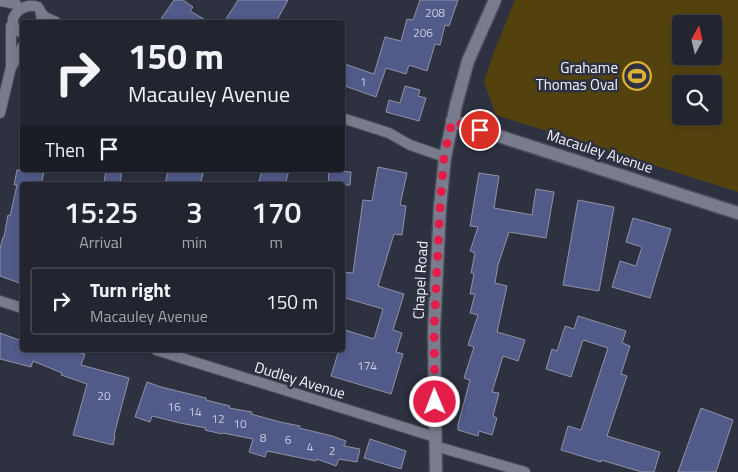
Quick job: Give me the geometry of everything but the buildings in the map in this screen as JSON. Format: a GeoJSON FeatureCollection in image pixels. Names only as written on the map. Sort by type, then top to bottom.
{"type":"FeatureCollection","features":[{"type":"Feature","properties":{"kind":"main road","name":"Chapel Road"},"geometry":{"type":"LineString","coordinates":[[436,472],[434,313],[444,157],[468,61],[495,0]]}},
{"type":"Feature","properties":{"kind":"main road","name":"Macauley Avenue"},"geometry":{"type":"LineString","coordinates":[[452,121],[738,213]]}},
{"type":"Feature","properties":{"kind":"street"},"geometry":{"type":"LineString","coordinates":[[0,1],[32,2],[45,17],[52,20]]}},
{"type":"Feature","properties":{"kind":"street"},"geometry":{"type":"LineString","coordinates":[[12,67],[8,22],[10,10],[19,2]]}},
{"type":"Feature","properties":{"kind":"street"},"geometry":{"type":"LineString","coordinates":[[8,22],[15,30],[20,32]]}},
{"type":"Feature","properties":{"kind":"street"},"geometry":{"type":"LineString","coordinates":[[0,113],[12,67],[20,51]]}},
{"type":"Feature","properties":{"kind":"street"},"geometry":{"type":"LineString","coordinates":[[345,119],[389,133],[410,145],[444,157]]}},
{"type":"Feature","properties":{"kind":"street"},"geometry":{"type":"LineString","coordinates":[[0,301],[20,307]]}},
{"type":"Feature","properties":{"kind":"street","name":"Dudley Avenue"},"geometry":{"type":"LineString","coordinates":[[162,352],[526,472]]}},
{"type":"Feature","properties":{"kind":"shaded area","name":"Grahame Thomas Oval"},"geometry":{"type":"Polygon","coordinates":[[[515,0],[738,0],[738,192],[496,115],[484,82],[515,0]]]}},
{"type":"Feature","properties":{"kind":"place","name":"Grahame Thomas Oval"},"geometry":{"type":"Point","coordinates":[637,76]}},
{"type":"Feature","properties":{"kind":"route"},"geometry":{"type":"LineString","coordinates":[[435,402],[434,313],[444,157],[452,121],[480,130]]}}]}
